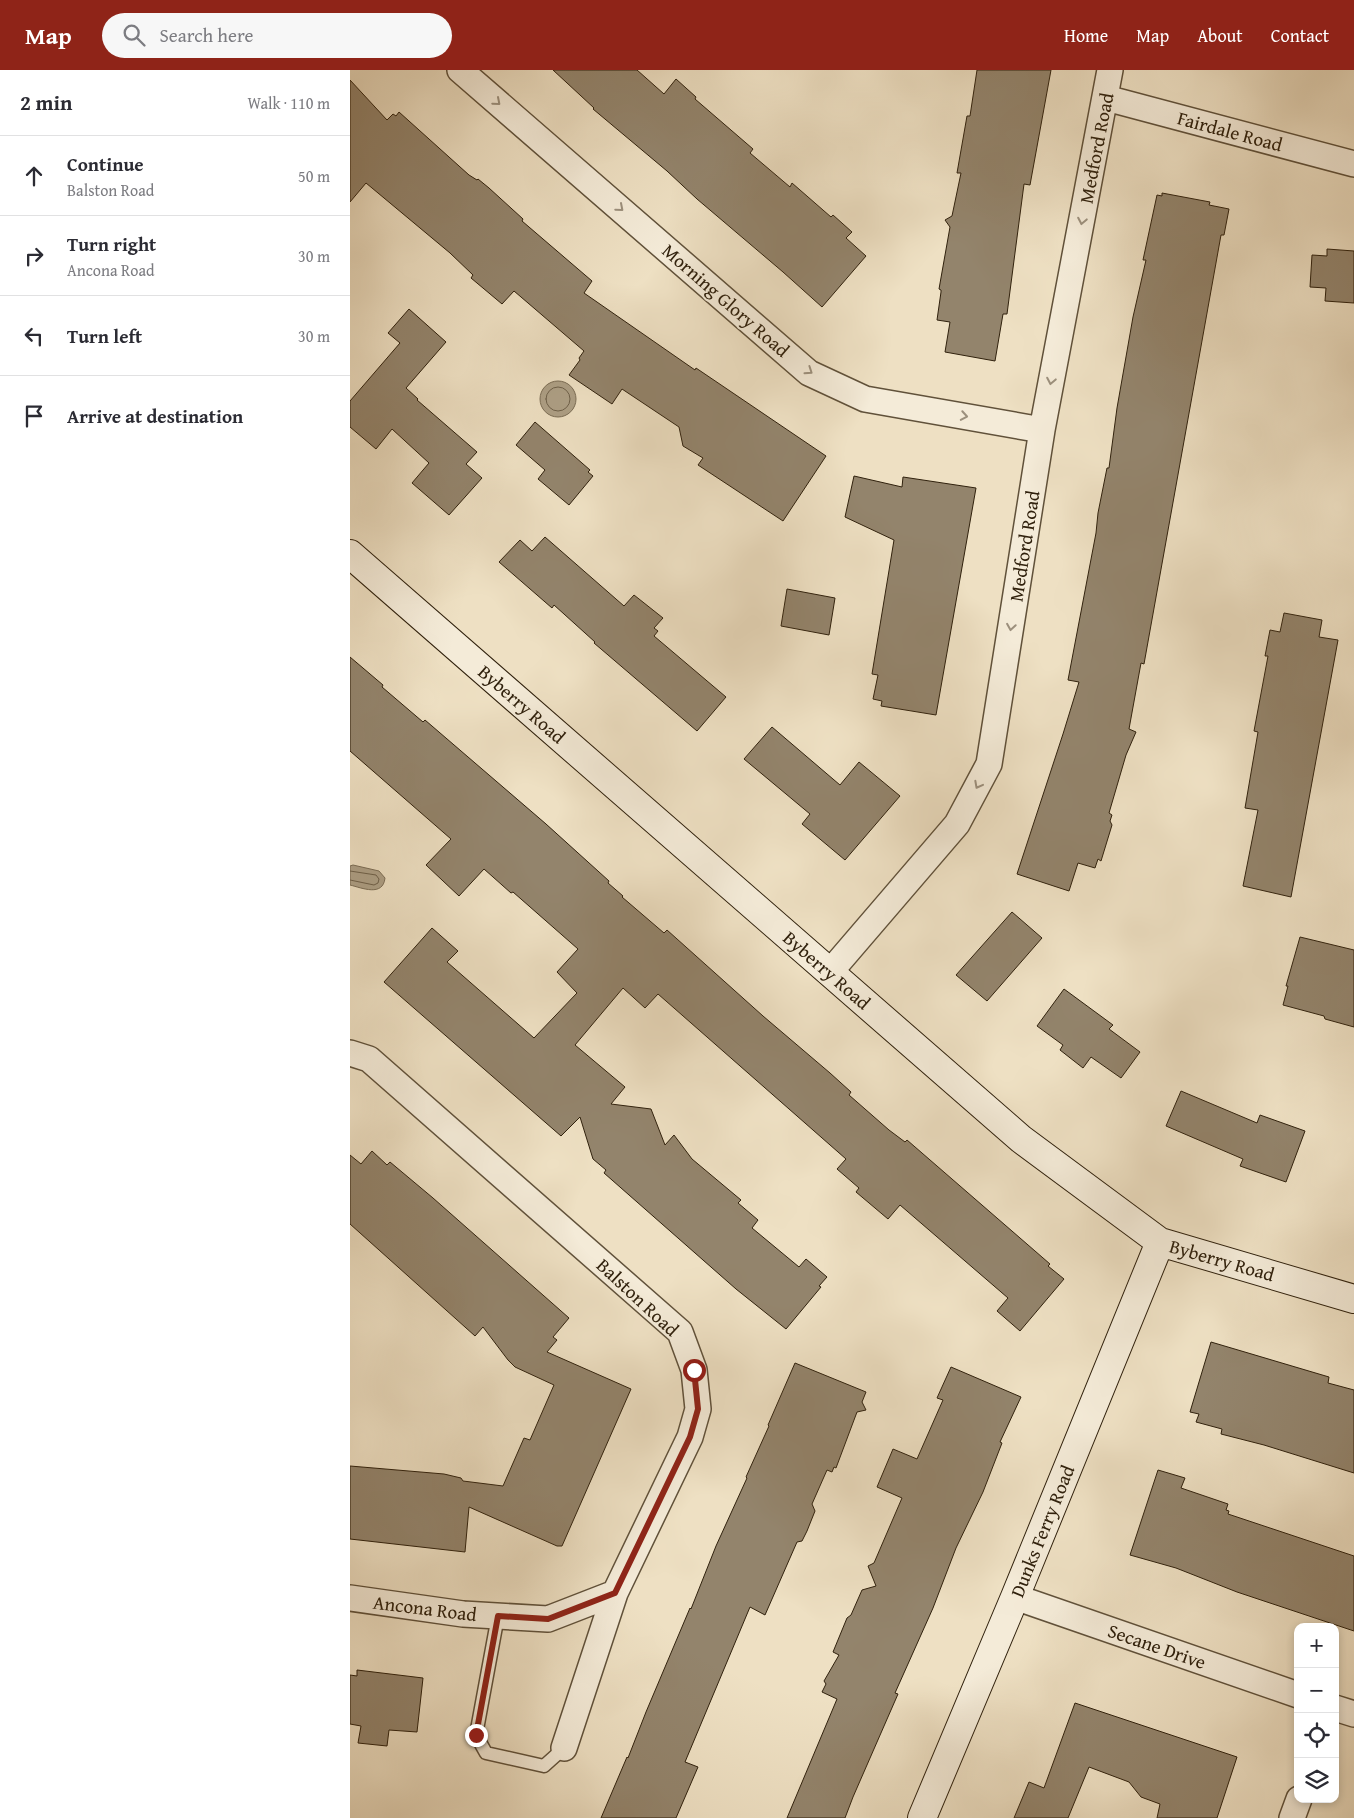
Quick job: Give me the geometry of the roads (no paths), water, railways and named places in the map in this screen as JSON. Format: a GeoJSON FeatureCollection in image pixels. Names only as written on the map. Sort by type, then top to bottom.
{"type":"FeatureCollection","features":[{"type":"Feature","properties":{"kind":"street","name":"Morning Glory Road"},"geometry":{"type":"LineString","coordinates":[[460,70],[809,372],[865,398],[1042,430]]}},
{"type":"Feature","properties":{"kind":"street","name":"Medford Road"},"geometry":{"type":"LineString","coordinates":[[830,972],[957,824],[990,764],[1042,430],[1110,70]]}},
{"type":"Feature","properties":{"kind":"street","name":"Fairdale Road"},"geometry":{"type":"LineString","coordinates":[[1106,98],[1354,164]]}},
{"type":"Feature","properties":{"kind":"street","name":"Byberry Road"},"geometry":{"type":"LineString","coordinates":[[350,554],[1021,1139],[1160,1242],[1354,1299]]}},
{"type":"Feature","properties":{"kind":"street","name":"Balston Road"},"geometry":{"type":"LineString","coordinates":[[350,1053],[369,1059],[680,1332],[694,1370],[698,1409],[690,1437],[615,1593],[564,1748]]}},
{"type":"Feature","properties":{"kind":"street","name":"Dunks Ferry Road"},"geometry":{"type":"LineString","coordinates":[[922,1818],[1016,1597],[1160,1242]]}},
{"type":"Feature","properties":{"kind":"street","name":"Ancona Road"},"geometry":{"type":"LineString","coordinates":[[350,1598],[463,1614],[548,1619],[615,1593]]}},
{"type":"Feature","properties":{"kind":"street","name":"Secane Drive"},"geometry":{"type":"LineString","coordinates":[[1016,1597],[1294,1694]]}},
{"type":"Feature","properties":{"kind":"street"},"geometry":{"type":"LineString","coordinates":[[1339,1709],[1354,1714]]}},
{"type":"Feature","properties":{"kind":"street"},"geometry":{"type":"LineString","coordinates":[[1292,1818],[1298,1803]]}},
{"type":"Feature","properties":{"kind":"lane"},"geometry":{"type":"LineString","coordinates":[[498,1616],[476,1735],[486,1753],[544,1766],[564,1748]]}},
{"type":"Feature","properties":{"kind":"water"},"geometry":{"type":"Polygon","coordinates":[[[558,381],[570,387],[576,399],[570,411],[558,417],[546,411],[540,399],[546,387],[558,381]]]}},
{"type":"Feature","properties":{"kind":"water"},"geometry":{"type":"Polygon","coordinates":[[[350,866],[379,871],[385,878],[383,884],[380,888],[371,890],[350,885],[350,866]]]}}]}
